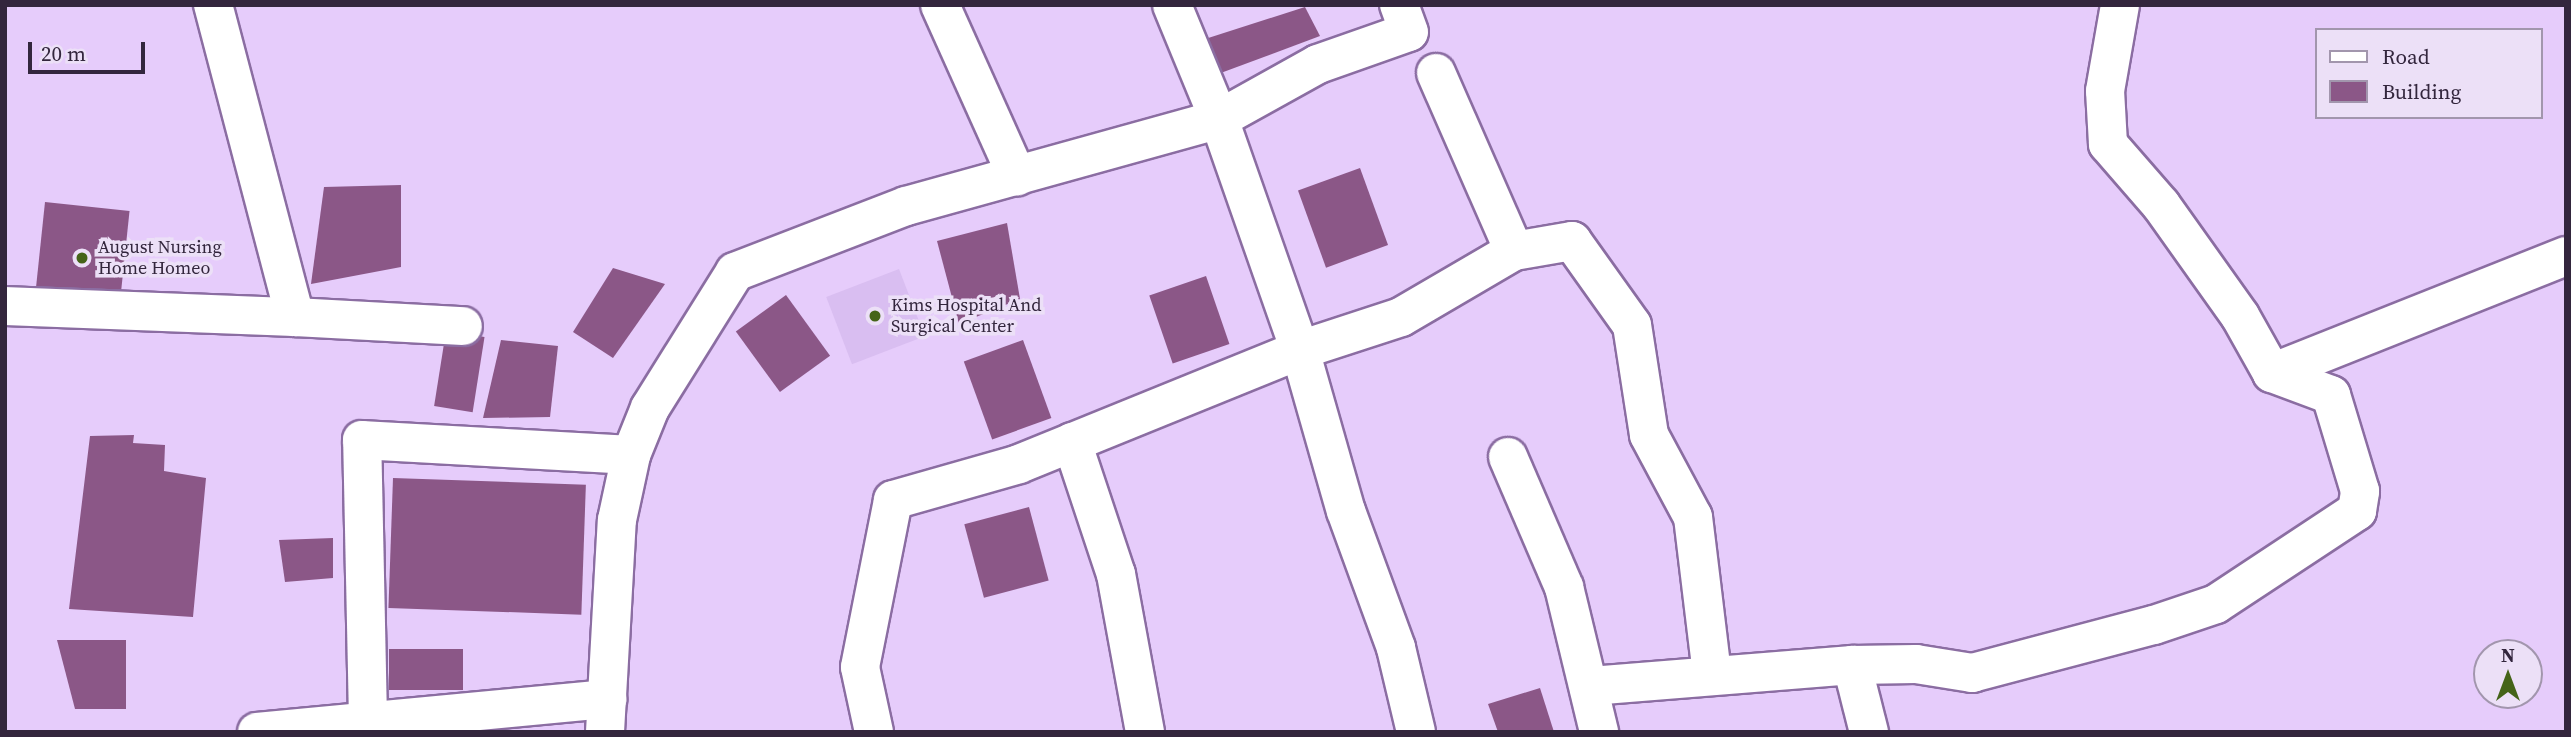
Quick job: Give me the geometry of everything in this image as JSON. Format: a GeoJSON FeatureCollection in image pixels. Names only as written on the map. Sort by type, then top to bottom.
{"type":"FeatureCollection","features":[{"type":"Feature","properties":{"kind":"street"},"geometry":{"type":"LineString","coordinates":[[213,5],[295,317]]}},
{"type":"Feature","properties":{"kind":"street"},"geometry":{"type":"LineString","coordinates":[[940,5],[1017,176]]}},
{"type":"Feature","properties":{"kind":"street"},"geometry":{"type":"LineString","coordinates":[[1172,5],[1219,119],[1300,350],[1346,511],[1396,648],[1416,732]]}},
{"type":"Feature","properties":{"kind":"street"},"geometry":{"type":"LineString","coordinates":[[257,732],[368,719],[606,715],[617,520],[631,454],[650,408],[735,272],[905,206],[1219,119],[1318,64],[1409,32],[1399,5]]}},
{"type":"Feature","properties":{"kind":"street"},"geometry":{"type":"LineString","coordinates":[[1591,686],[1712,673],[1852,665],[1916,664],[1972,673],[2154,625],[2216,604],[2357,511],[2360,491],[2331,394],[2272,373],[2240,316],[2161,205],[2108,144],[2105,91],[2120,5]]}},
{"type":"Feature","properties":{"kind":"street"},"geometry":{"type":"LineString","coordinates":[[1436,73],[1514,251]]}},
{"type":"Feature","properties":{"kind":"street"},"geometry":{"type":"LineString","coordinates":[[874,732],[860,667],[893,500],[1019,464],[1300,350],[1401,317],[1514,251],[1572,241],[1632,326],[1649,435],[1693,516],[1712,673]]}},
{"type":"Feature","properties":{"kind":"street"},"geometry":{"type":"LineString","coordinates":[[2272,373],[2566,256]]}},
{"type":"Feature","properties":{"kind":"street"},"geometry":{"type":"LineString","coordinates":[[5,306],[463,326]]}},
{"type":"Feature","properties":{"kind":"street"},"geometry":{"type":"LineString","coordinates":[[368,719],[362,440],[631,454]]}},
{"type":"Feature","properties":{"kind":"street"},"geometry":{"type":"LineString","coordinates":[[1072,442],[1116,574],[1145,732]]}},
{"type":"Feature","properties":{"kind":"street"},"geometry":{"type":"LineString","coordinates":[[1508,457],[1564,587],[1591,686],[1599,732]]}},
{"type":"Feature","properties":{"kind":"street"},"geometry":{"type":"LineString","coordinates":[[1852,665],[1869,732]]}},
{"type":"Feature","properties":{"kind":"shaded area","name":"Kims Hospital And Surgical Center"},"geometry":{"type":"Polygon","coordinates":[[[899,269],[925,336],[852,364],[826,297],[899,269]]]}},
{"type":"Feature","properties":{"kind":"building"},"geometry":{"type":"Polygon","coordinates":[[[1305,7],[1320,36],[1218,74],[1202,40],[1305,7]]]}},
{"type":"Feature","properties":{"kind":"building"},"geometry":{"type":"Polygon","coordinates":[[[1360,168],[1388,245],[1326,268],[1298,191],[1360,168]]]}},
{"type":"Feature","properties":{"kind":"building"},"geometry":{"type":"Polygon","coordinates":[[[401,185],[401,267],[311,284],[324,187],[401,185]]]}},
{"type":"Feature","properties":{"kind":"building"},"geometry":{"type":"Polygon","coordinates":[[[45,202],[130,211],[120,303],[35,294],[45,202]]]}},
{"type":"Feature","properties":{"kind":"building"},"geometry":{"type":"Polygon","coordinates":[[[1007,223],[1020,299],[959,324],[937,241],[1007,223]]]}},
{"type":"Feature","properties":{"kind":"building"},"geometry":{"type":"Polygon","coordinates":[[[613,268],[665,284],[613,358],[573,332],[613,268]]]}},
{"type":"Feature","properties":{"kind":"building"},"geometry":{"type":"Polygon","coordinates":[[[1206,276],[1229,344],[1173,364],[1149,296],[1206,276]]]}},
{"type":"Feature","properties":{"kind":"building"},"geometry":{"type":"Polygon","coordinates":[[[786,295],[830,356],[780,392],[736,331],[786,295]]]}},
{"type":"Feature","properties":{"kind":"building"},"geometry":{"type":"Polygon","coordinates":[[[446,331],[485,337],[473,412],[434,406],[446,331]]]}},
{"type":"Feature","properties":{"kind":"building"},"geometry":{"type":"Polygon","coordinates":[[[501,340],[558,346],[550,417],[483,418],[501,340]]]}},
{"type":"Feature","properties":{"kind":"building"},"geometry":{"type":"Polygon","coordinates":[[[1023,340],[1051,418],[992,440],[964,362],[1023,340]]]}},
{"type":"Feature","properties":{"kind":"building"},"geometry":{"type":"Polygon","coordinates":[[[134,435],[133,443],[165,445],[164,471],[206,478],[193,617],[69,609],[90,436],[134,435]]]}},
{"type":"Feature","properties":{"kind":"building"},"geometry":{"type":"Polygon","coordinates":[[[393,478],[586,485],[581,615],[388,608],[393,478]]]}},
{"type":"Feature","properties":{"kind":"building"},"geometry":{"type":"Polygon","coordinates":[[[1029,507],[1049,580],[984,598],[964,524],[1029,507]]]}},
{"type":"Feature","properties":{"kind":"building"},"geometry":{"type":"Polygon","coordinates":[[[333,538],[333,578],[285,582],[279,540],[333,538]]]}},
{"type":"Feature","properties":{"kind":"building"},"geometry":{"type":"Polygon","coordinates":[[[57,640],[126,640],[126,709],[75,709],[57,640]]]}},
{"type":"Feature","properties":{"kind":"building"},"geometry":{"type":"Polygon","coordinates":[[[389,649],[463,649],[463,690],[389,690],[389,649]]]}},
{"type":"Feature","properties":{"kind":"building"},"geometry":{"type":"Polygon","coordinates":[[[1540,688],[1554,732],[1498,732],[1488,704],[1540,688]]]}},
{"type":"Feature","properties":{"kind":"place","name":"August Nursing Home Homeo"},"geometry":{"type":"Point","coordinates":[82,258]}},
{"type":"Feature","properties":{"kind":"place","name":"Kims Hospital And Surgical Center"},"geometry":{"type":"Point","coordinates":[875,316]}}]}
